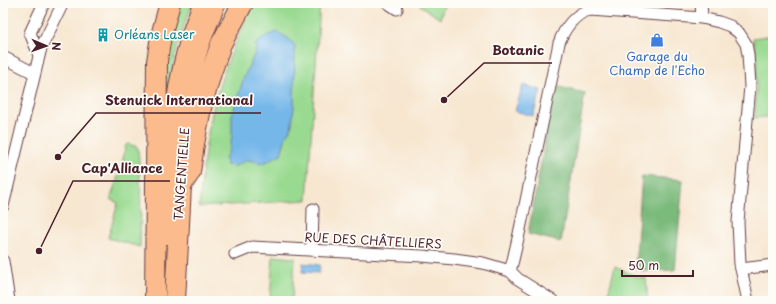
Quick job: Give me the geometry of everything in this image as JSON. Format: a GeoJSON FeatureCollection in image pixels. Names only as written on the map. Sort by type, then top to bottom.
{"type":"FeatureCollection","features":[{"type":"Feature","properties":{"kind":"highway"},"geometry":{"type":"LineString","coordinates":[[155,301],[157,61],[161,36],[170,3]]}},
{"type":"Feature","properties":{"kind":"highway"},"geometry":{"type":"LineString","coordinates":[[181,186],[190,172],[201,108],[211,73],[221,44],[243,3]]}},
{"type":"Feature","properties":{"kind":"highway","name":"TANGENTIELLE"},"geometry":{"type":"LineString","coordinates":[[175,301],[181,186]]}},
{"type":"Feature","properties":{"kind":"main road","name":"TANGENTIELLE"},"geometry":{"type":"LineString","coordinates":[[161,301],[172,119],[183,56],[202,3]]}},
{"type":"Feature","properties":{"kind":"main road","name":"TANGENTIELLE"},"geometry":{"type":"LineString","coordinates":[[181,186],[182,150],[190,90],[201,44],[217,3]]}},
{"type":"Feature","properties":{"kind":"street"},"geometry":{"type":"LineString","coordinates":[[39,54],[30,33],[44,3]]}},
{"type":"Feature","properties":{"kind":"street"},"geometry":{"type":"LineString","coordinates":[[3,206],[39,54],[63,3]]}},
{"type":"Feature","properties":{"kind":"street"},"geometry":{"type":"LineString","coordinates":[[388,3],[397,10],[392,3]]}},
{"type":"Feature","properties":{"kind":"street"},"geometry":{"type":"LineString","coordinates":[[701,3],[702,18]]}},
{"type":"Feature","properties":{"kind":"street"},"geometry":{"type":"LineString","coordinates":[[553,301],[510,271],[518,241],[559,43],[569,24],[585,7],[600,10],[702,18],[730,26],[739,33],[746,44],[750,86],[738,222],[741,269],[748,301]]}},
{"type":"Feature","properties":{"kind":"street"},"geometry":{"type":"LineString","coordinates":[[3,57],[34,73]]}},
{"type":"Feature","properties":{"kind":"street"},"geometry":{"type":"LineString","coordinates":[[312,250],[313,209]]}},
{"type":"Feature","properties":{"kind":"street","name":"RUE DES CHÂTELLIERS"},"geometry":{"type":"LineString","coordinates":[[235,254],[252,247],[312,250],[454,259],[483,263],[510,271]]}},
{"type":"Feature","properties":{"kind":"street"},"geometry":{"type":"LineString","coordinates":[[3,261],[9,301]]}},
{"type":"Feature","properties":{"kind":"street"},"geometry":{"type":"LineString","coordinates":[[741,269],[773,265]]}},
{"type":"Feature","properties":{"kind":"green space"},"geometry":{"type":"Polygon","coordinates":[[[174,3],[193,3],[179,41],[163,105],[160,93],[174,3]]]}},
{"type":"Feature","properties":{"kind":"green space"},"geometry":{"type":"Polygon","coordinates":[[[255,3],[320,3],[307,200],[199,207],[203,165],[213,107],[222,76],[234,46],[255,3]]]}},
{"type":"Feature","properties":{"kind":"green space"},"geometry":{"type":"Polygon","coordinates":[[[417,3],[445,3],[440,19],[417,3]]]}},
{"type":"Feature","properties":{"kind":"green space"},"geometry":{"type":"Polygon","coordinates":[[[773,35],[773,116],[755,118],[757,61],[753,38],[773,35]]]}},
{"type":"Feature","properties":{"kind":"green space"},"geometry":{"type":"Polygon","coordinates":[[[555,86],[585,93],[561,242],[528,234],[555,86]]]}},
{"type":"Feature","properties":{"kind":"green space"},"geometry":{"type":"Polygon","coordinates":[[[127,144],[138,148],[140,173],[140,247],[108,238],[118,203],[112,200],[111,197],[122,165],[125,147],[127,144]]]}},
{"type":"Feature","properties":{"kind":"green space"},"geometry":{"type":"Polygon","coordinates":[[[642,176],[683,180],[675,270],[642,271],[635,268],[642,176]]]}},
{"type":"Feature","properties":{"kind":"green space"},"geometry":{"type":"Polygon","coordinates":[[[273,256],[295,258],[292,300],[270,299],[273,256]]]}},
{"type":"Feature","properties":{"kind":"green space"},"geometry":{"type":"Polygon","coordinates":[[[615,267],[640,278],[646,278],[648,301],[606,301],[615,267]]]}},
{"type":"Feature","properties":{"kind":"water"},"geometry":{"type":"Polygon","coordinates":[[[277,32],[288,38],[295,46],[294,108],[291,130],[287,133],[281,154],[264,163],[247,160],[235,166],[226,165],[225,159],[232,137],[232,115],[244,77],[255,53],[256,44],[266,36],[277,32]]]}},
{"type":"Feature","properties":{"kind":"water"},"geometry":{"type":"Polygon","coordinates":[[[523,85],[541,90],[533,116],[515,111],[523,85]]]}},
{"type":"Feature","properties":{"kind":"water"},"geometry":{"type":"Polygon","coordinates":[[[303,263],[320,265],[319,273],[302,272],[303,263]]]}},
{"type":"Feature","properties":{"kind":"place","name":"Orléans Laser"},"geometry":{"type":"Point","coordinates":[103,35]}},
{"type":"Feature","properties":{"kind":"place","name":"Garage du Champ de l'Echo"},"geometry":{"type":"Point","coordinates":[657,40]}},
{"type":"Feature","properties":{"kind":"place","name":"Botanic"},"geometry":{"type":"Point","coordinates":[444,100]}},
{"type":"Feature","properties":{"kind":"place","name":"Stenuick International"},"geometry":{"type":"Point","coordinates":[58,157]}},
{"type":"Feature","properties":{"kind":"place","name":"Cap'Alliance"},"geometry":{"type":"Point","coordinates":[39,251]}}]}
